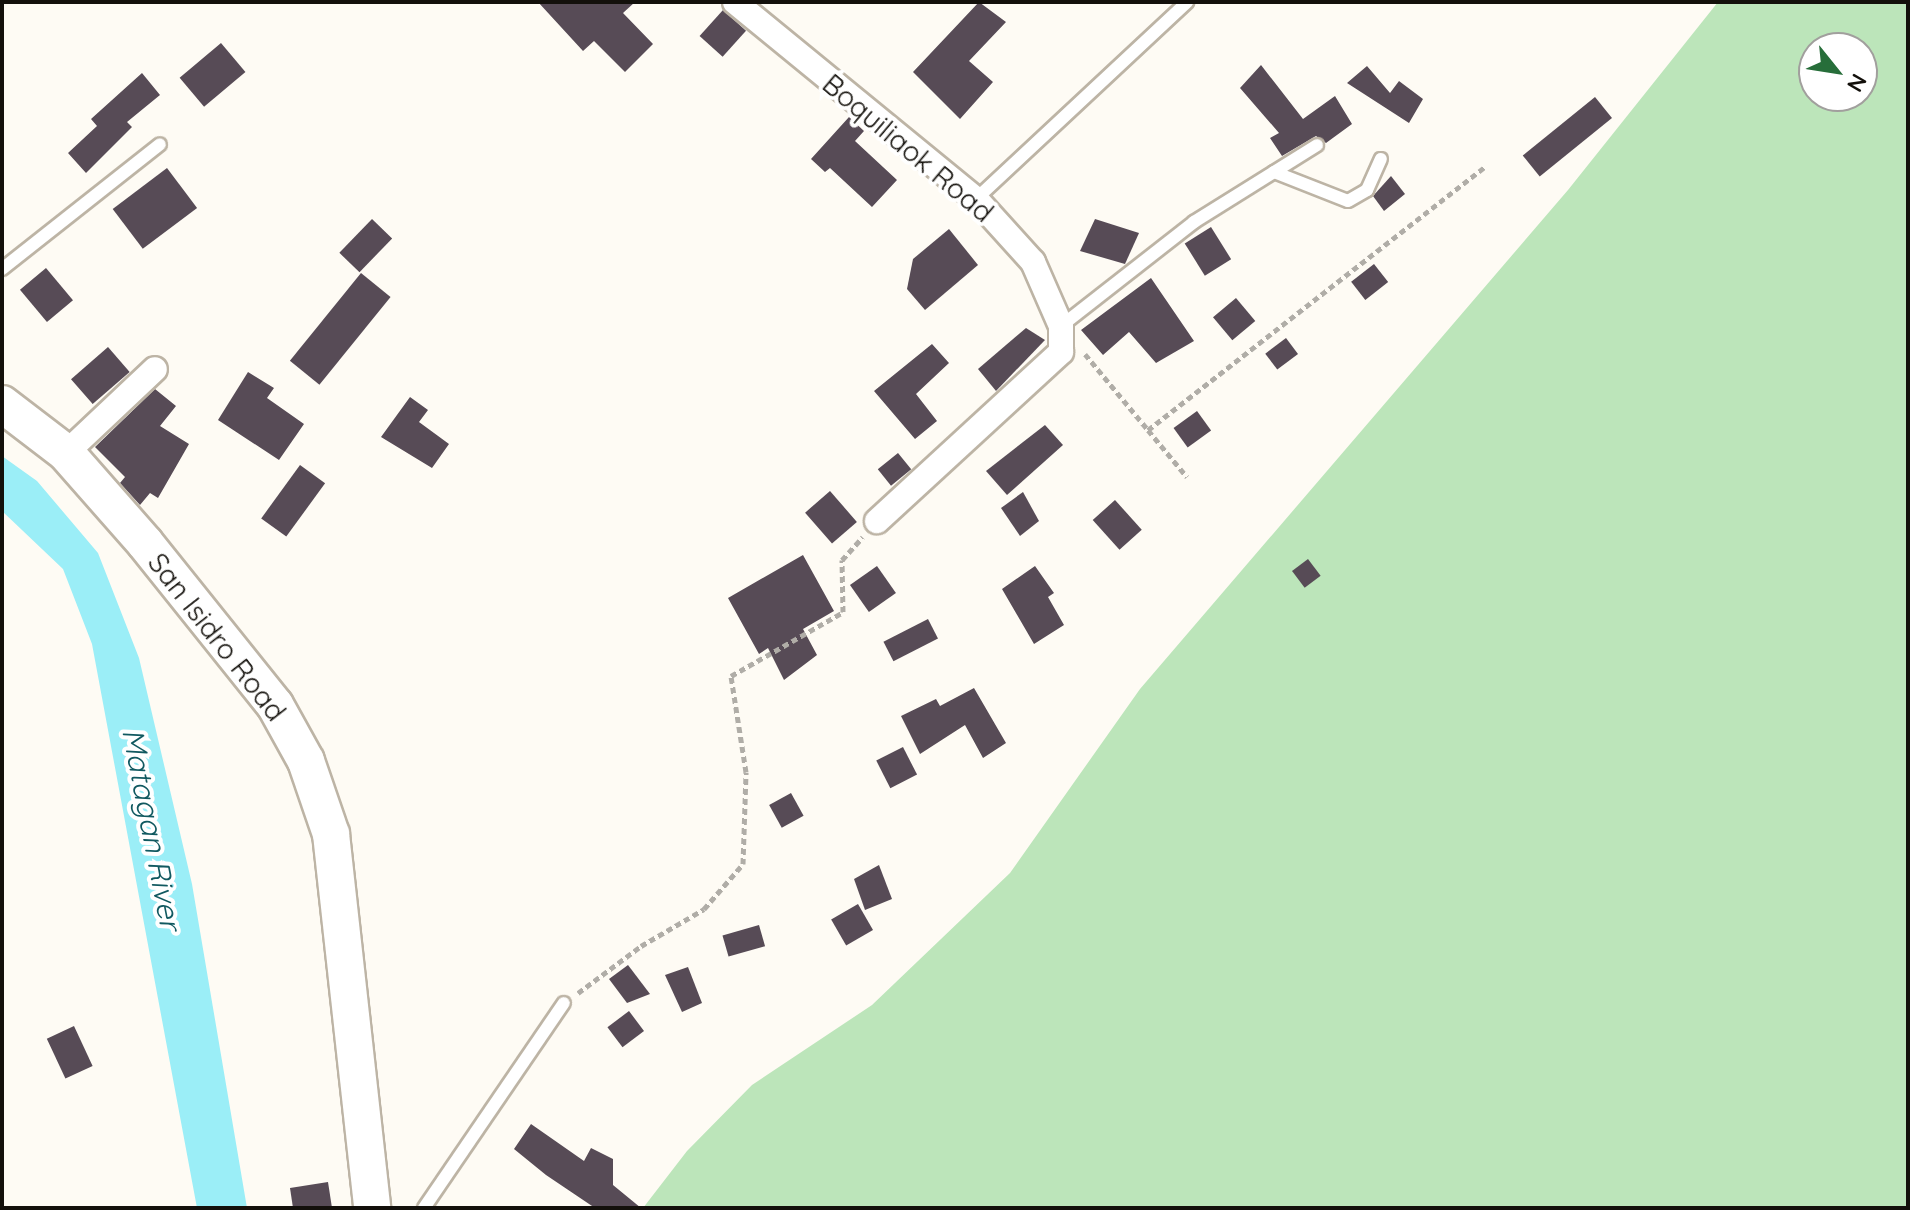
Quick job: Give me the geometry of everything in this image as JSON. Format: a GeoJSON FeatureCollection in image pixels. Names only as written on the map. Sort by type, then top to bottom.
{"type":"FeatureCollection","features":[{"type":"Feature","properties":{"kind":"street","name":"Boquiliaok Road"},"geometry":{"type":"LineString","coordinates":[[735,2],[976,199],[1033,262],[1061,326]]}},
{"type":"Feature","properties":{"kind":"street"},"geometry":{"type":"LineString","coordinates":[[877,521],[1061,352],[1061,326]]}},
{"type":"Feature","properties":{"kind":"street"},"geometry":{"type":"LineString","coordinates":[[66,453],[155,369]]}},
{"type":"Feature","properties":{"kind":"street","name":"San Isidro Road"},"geometry":{"type":"LineString","coordinates":[[2,404],[66,453],[275,705],[325,805],[372,1208]]}},
{"type":"Feature","properties":{"kind":"lane"},"geometry":{"type":"LineString","coordinates":[[976,199],[1187,2]]}},
{"type":"Feature","properties":{"kind":"lane"},"geometry":{"type":"LineString","coordinates":[[2,269],[160,144]]}},
{"type":"Feature","properties":{"kind":"lane"},"geometry":{"type":"LineString","coordinates":[[1061,326],[1194,222],[1317,145]]}},
{"type":"Feature","properties":{"kind":"lane"},"geometry":{"type":"LineString","coordinates":[[1274,172],[1348,201],[1367,190],[1381,159]]}},
{"type":"Feature","properties":{"kind":"lane"},"geometry":{"type":"LineString","coordinates":[[424,1208],[564,1003]]}},
{"type":"Feature","properties":{"kind":"path"},"geometry":{"type":"LineString","coordinates":[[1148,430],[1485,167]]}},
{"type":"Feature","properties":{"kind":"path"},"geometry":{"type":"LineString","coordinates":[[1061,326],[1187,477]]}},
{"type":"Feature","properties":{"kind":"path"},"geometry":{"type":"LineString","coordinates":[[564,1003],[641,946],[704,909],[743,864],[746,772],[731,676],[843,612],[842,560],[877,521]]}},
{"type":"Feature","properties":{"kind":"green space"},"geometry":{"type":"Polygon","coordinates":[[[1718,2],[1908,2],[1908,1208],[643,1208],[687,1151],[752,1085],[872,1005],[1010,873],[1140,689],[1568,190],[1718,2]]]}},
{"type":"Feature","properties":{"kind":"water","name":"Matagan River"},"geometry":{"type":"Polygon","coordinates":[[[2,456],[37,481],[98,553],[139,658],[192,884],[247,1208],[197,1208],[92,644],[63,569],[2,511],[2,456]]]}},
{"type":"Feature","properties":{"kind":"building"},"geometry":{"type":"Polygon","coordinates":[[[538,2],[635,2],[623,13],[653,44],[625,72],[594,41],[583,51],[538,2]]]}},
{"type":"Feature","properties":{"kind":"building"},"geometry":{"type":"Polygon","coordinates":[[[979,2],[1006,22],[969,61],[993,82],[960,119],[913,72],[979,2]]]}},
{"type":"Feature","properties":{"kind":"building"},"geometry":{"type":"Polygon","coordinates":[[[723,10],[746,31],[723,57],[700,36],[723,10]]]}},
{"type":"Feature","properties":{"kind":"building"},"geometry":{"type":"Polygon","coordinates":[[[221,43],[245,72],[204,107],[180,78],[221,43]]]}},
{"type":"Feature","properties":{"kind":"building"},"geometry":{"type":"Polygon","coordinates":[[[1261,65],[1303,119],[1335,96],[1352,124],[1326,143],[1316,136],[1282,156],[1270,138],[1279,133],[1240,88],[1261,65]]]}},
{"type":"Feature","properties":{"kind":"building"},"geometry":{"type":"Polygon","coordinates":[[[1367,66],[1390,93],[1399,81],[1423,99],[1409,123],[1347,83],[1367,66]]]}},
{"type":"Feature","properties":{"kind":"building"},"geometry":{"type":"Polygon","coordinates":[[[142,73],[160,95],[127,122],[132,127],[86,173],[68,153],[97,126],[91,119],[142,73]]]}},
{"type":"Feature","properties":{"kind":"building"},"geometry":{"type":"Polygon","coordinates":[[[1595,97],[1612,118],[1540,177],[1523,156],[1595,97]]]}},
{"type":"Feature","properties":{"kind":"building"},"geometry":{"type":"Polygon","coordinates":[[[849,117],[864,131],[855,141],[897,180],[872,207],[830,168],[825,172],[811,159],[849,117]]]}},
{"type":"Feature","properties":{"kind":"building"},"geometry":{"type":"Polygon","coordinates":[[[167,168],[197,208],[143,249],[113,209],[167,168]]]}},
{"type":"Feature","properties":{"kind":"building"},"geometry":{"type":"Polygon","coordinates":[[[1391,176],[1405,194],[1384,211],[1373,196],[1391,176]]]}},
{"type":"Feature","properties":{"kind":"building"},"geometry":{"type":"Polygon","coordinates":[[[372,219],[392,238],[359,272],[339,253],[372,219]]]}},
{"type":"Feature","properties":{"kind":"building"},"geometry":{"type":"Polygon","coordinates":[[[1095,219],[1139,233],[1125,264],[1080,251],[1095,219]]]}},
{"type":"Feature","properties":{"kind":"building"},"geometry":{"type":"Polygon","coordinates":[[[1211,227],[1231,259],[1205,276],[1185,243],[1211,227]]]}},
{"type":"Feature","properties":{"kind":"building"},"geometry":{"type":"Polygon","coordinates":[[[949,229],[978,265],[925,310],[907,289],[913,259],[949,229]]]}},
{"type":"Feature","properties":{"kind":"building"},"geometry":{"type":"Polygon","coordinates":[[[1374,264],[1388,282],[1365,300],[1351,282],[1374,264]]]}},
{"type":"Feature","properties":{"kind":"building"},"geometry":{"type":"Polygon","coordinates":[[[46,268],[73,300],[47,322],[20,290],[46,268]]]}},
{"type":"Feature","properties":{"kind":"building"},"geometry":{"type":"Polygon","coordinates":[[[361,273],[391,297],[319,385],[290,361],[361,273]]]}},
{"type":"Feature","properties":{"kind":"building"},"geometry":{"type":"Polygon","coordinates":[[[1151,278],[1194,341],[1156,363],[1129,332],[1103,355],[1081,330],[1151,278]]]}},
{"type":"Feature","properties":{"kind":"building"},"geometry":{"type":"Polygon","coordinates":[[[1236,298],[1255,321],[1232,340],[1213,317],[1236,298]]]}},
{"type":"Feature","properties":{"kind":"building"},"geometry":{"type":"Polygon","coordinates":[[[1026,328],[1045,340],[996,391],[978,369],[1026,328]]]}},
{"type":"Feature","properties":{"kind":"building"},"geometry":{"type":"Polygon","coordinates":[[[1286,338],[1298,354],[1277,370],[1265,354],[1286,338]]]}},
{"type":"Feature","properties":{"kind":"building"},"geometry":{"type":"Polygon","coordinates":[[[932,344],[949,363],[916,394],[937,421],[915,439],[874,391],[932,344]]]}},
{"type":"Feature","properties":{"kind":"building"},"geometry":{"type":"Polygon","coordinates":[[[108,347],[130,372],[93,404],[71,379],[108,347]]]}},
{"type":"Feature","properties":{"kind":"building"},"geometry":{"type":"Polygon","coordinates":[[[248,372],[274,388],[267,398],[304,424],[279,460],[218,420],[248,372]]]}},
{"type":"Feature","properties":{"kind":"building"},"geometry":{"type":"Polygon","coordinates":[[[155,389],[176,406],[160,426],[189,444],[158,498],[150,493],[140,505],[120,483],[125,477],[95,447],[155,389]]]}},
{"type":"Feature","properties":{"kind":"building"},"geometry":{"type":"Polygon","coordinates":[[[410,397],[428,410],[419,422],[449,444],[432,468],[381,437],[410,397]]]}},
{"type":"Feature","properties":{"kind":"building"},"geometry":{"type":"Polygon","coordinates":[[[1197,411],[1211,430],[1188,447],[1174,428],[1197,411]]]}},
{"type":"Feature","properties":{"kind":"building"},"geometry":{"type":"Polygon","coordinates":[[[1045,425],[1063,445],[1007,495],[986,471],[1045,425]]]}},
{"type":"Feature","properties":{"kind":"building"},"geometry":{"type":"Polygon","coordinates":[[[898,453],[911,469],[891,486],[878,469],[898,453]]]}},
{"type":"Feature","properties":{"kind":"building"},"geometry":{"type":"Polygon","coordinates":[[[300,465],[325,483],[286,537],[261,518],[300,465]]]}},
{"type":"Feature","properties":{"kind":"building"},"geometry":{"type":"Polygon","coordinates":[[[830,491],[857,522],[832,544],[805,513],[830,491]]]}},
{"type":"Feature","properties":{"kind":"building"},"geometry":{"type":"Polygon","coordinates":[[[1023,492],[1039,521],[1020,536],[1001,508],[1023,492]]]}},
{"type":"Feature","properties":{"kind":"building"},"geometry":{"type":"Polygon","coordinates":[[[1115,500],[1142,530],[1119,550],[1093,520],[1115,500]]]}},
{"type":"Feature","properties":{"kind":"building"},"geometry":{"type":"Polygon","coordinates":[[[803,555],[834,611],[803,629],[817,655],[784,680],[768,648],[759,654],[728,598],[803,555]]]}},
{"type":"Feature","properties":{"kind":"building"},"geometry":{"type":"Polygon","coordinates":[[[1308,559],[1321,576],[1305,588],[1292,571],[1308,559]]]}},
{"type":"Feature","properties":{"kind":"building"},"geometry":{"type":"Polygon","coordinates":[[[877,566],[896,593],[869,612],[850,585],[877,566]]]}},
{"type":"Feature","properties":{"kind":"building"},"geometry":{"type":"Polygon","coordinates":[[[1035,566],[1054,593],[1048,597],[1064,625],[1034,644],[1002,589],[1035,566]]]}},
{"type":"Feature","properties":{"kind":"building"},"geometry":{"type":"Polygon","coordinates":[[[928,619],[938,639],[893,661],[883,642],[928,619]]]}},
{"type":"Feature","properties":{"kind":"building"},"geometry":{"type":"Polygon","coordinates":[[[974,688],[1006,743],[983,758],[965,725],[920,754],[901,716],[936,699],[940,706],[974,688]]]}},
{"type":"Feature","properties":{"kind":"building"},"geometry":{"type":"Polygon","coordinates":[[[903,747],[917,775],[890,788],[876,761],[903,747]]]}},
{"type":"Feature","properties":{"kind":"building"},"geometry":{"type":"Polygon","coordinates":[[[791,793],[804,816],[782,828],[769,805],[791,793]]]}},
{"type":"Feature","properties":{"kind":"building"},"geometry":{"type":"Polygon","coordinates":[[[879,865],[892,899],[865,910],[854,879],[879,865]]]}},
{"type":"Feature","properties":{"kind":"building"},"geometry":{"type":"Polygon","coordinates":[[[858,904],[873,930],[846,945],[831,919],[858,904]]]}},
{"type":"Feature","properties":{"kind":"building"},"geometry":{"type":"Polygon","coordinates":[[[759,925],[765,946],[729,957],[722,935],[759,925]]]}},
{"type":"Feature","properties":{"kind":"building"},"geometry":{"type":"Polygon","coordinates":[[[628,965],[650,994],[627,1003],[609,979],[628,965]]]}},
{"type":"Feature","properties":{"kind":"building"},"geometry":{"type":"Polygon","coordinates":[[[688,967],[702,1003],[682,1012],[665,975],[688,967]]]}},
{"type":"Feature","properties":{"kind":"building"},"geometry":{"type":"Polygon","coordinates":[[[629,1011],[644,1031],[622,1047],[607,1027],[629,1011]]]}},
{"type":"Feature","properties":{"kind":"building"},"geometry":{"type":"Polygon","coordinates":[[[74,1026],[93,1066],[65,1079],[47,1039],[74,1026]]]}},
{"type":"Feature","properties":{"kind":"building"},"geometry":{"type":"Polygon","coordinates":[[[531,1124],[584,1161],[591,1148],[613,1159],[613,1185],[641,1208],[595,1208],[546,1175],[514,1149],[531,1124]]]}},
{"type":"Feature","properties":{"kind":"building"},"geometry":{"type":"Polygon","coordinates":[[[328,1182],[332,1208],[293,1208],[290,1188],[328,1182]]]}}]}
